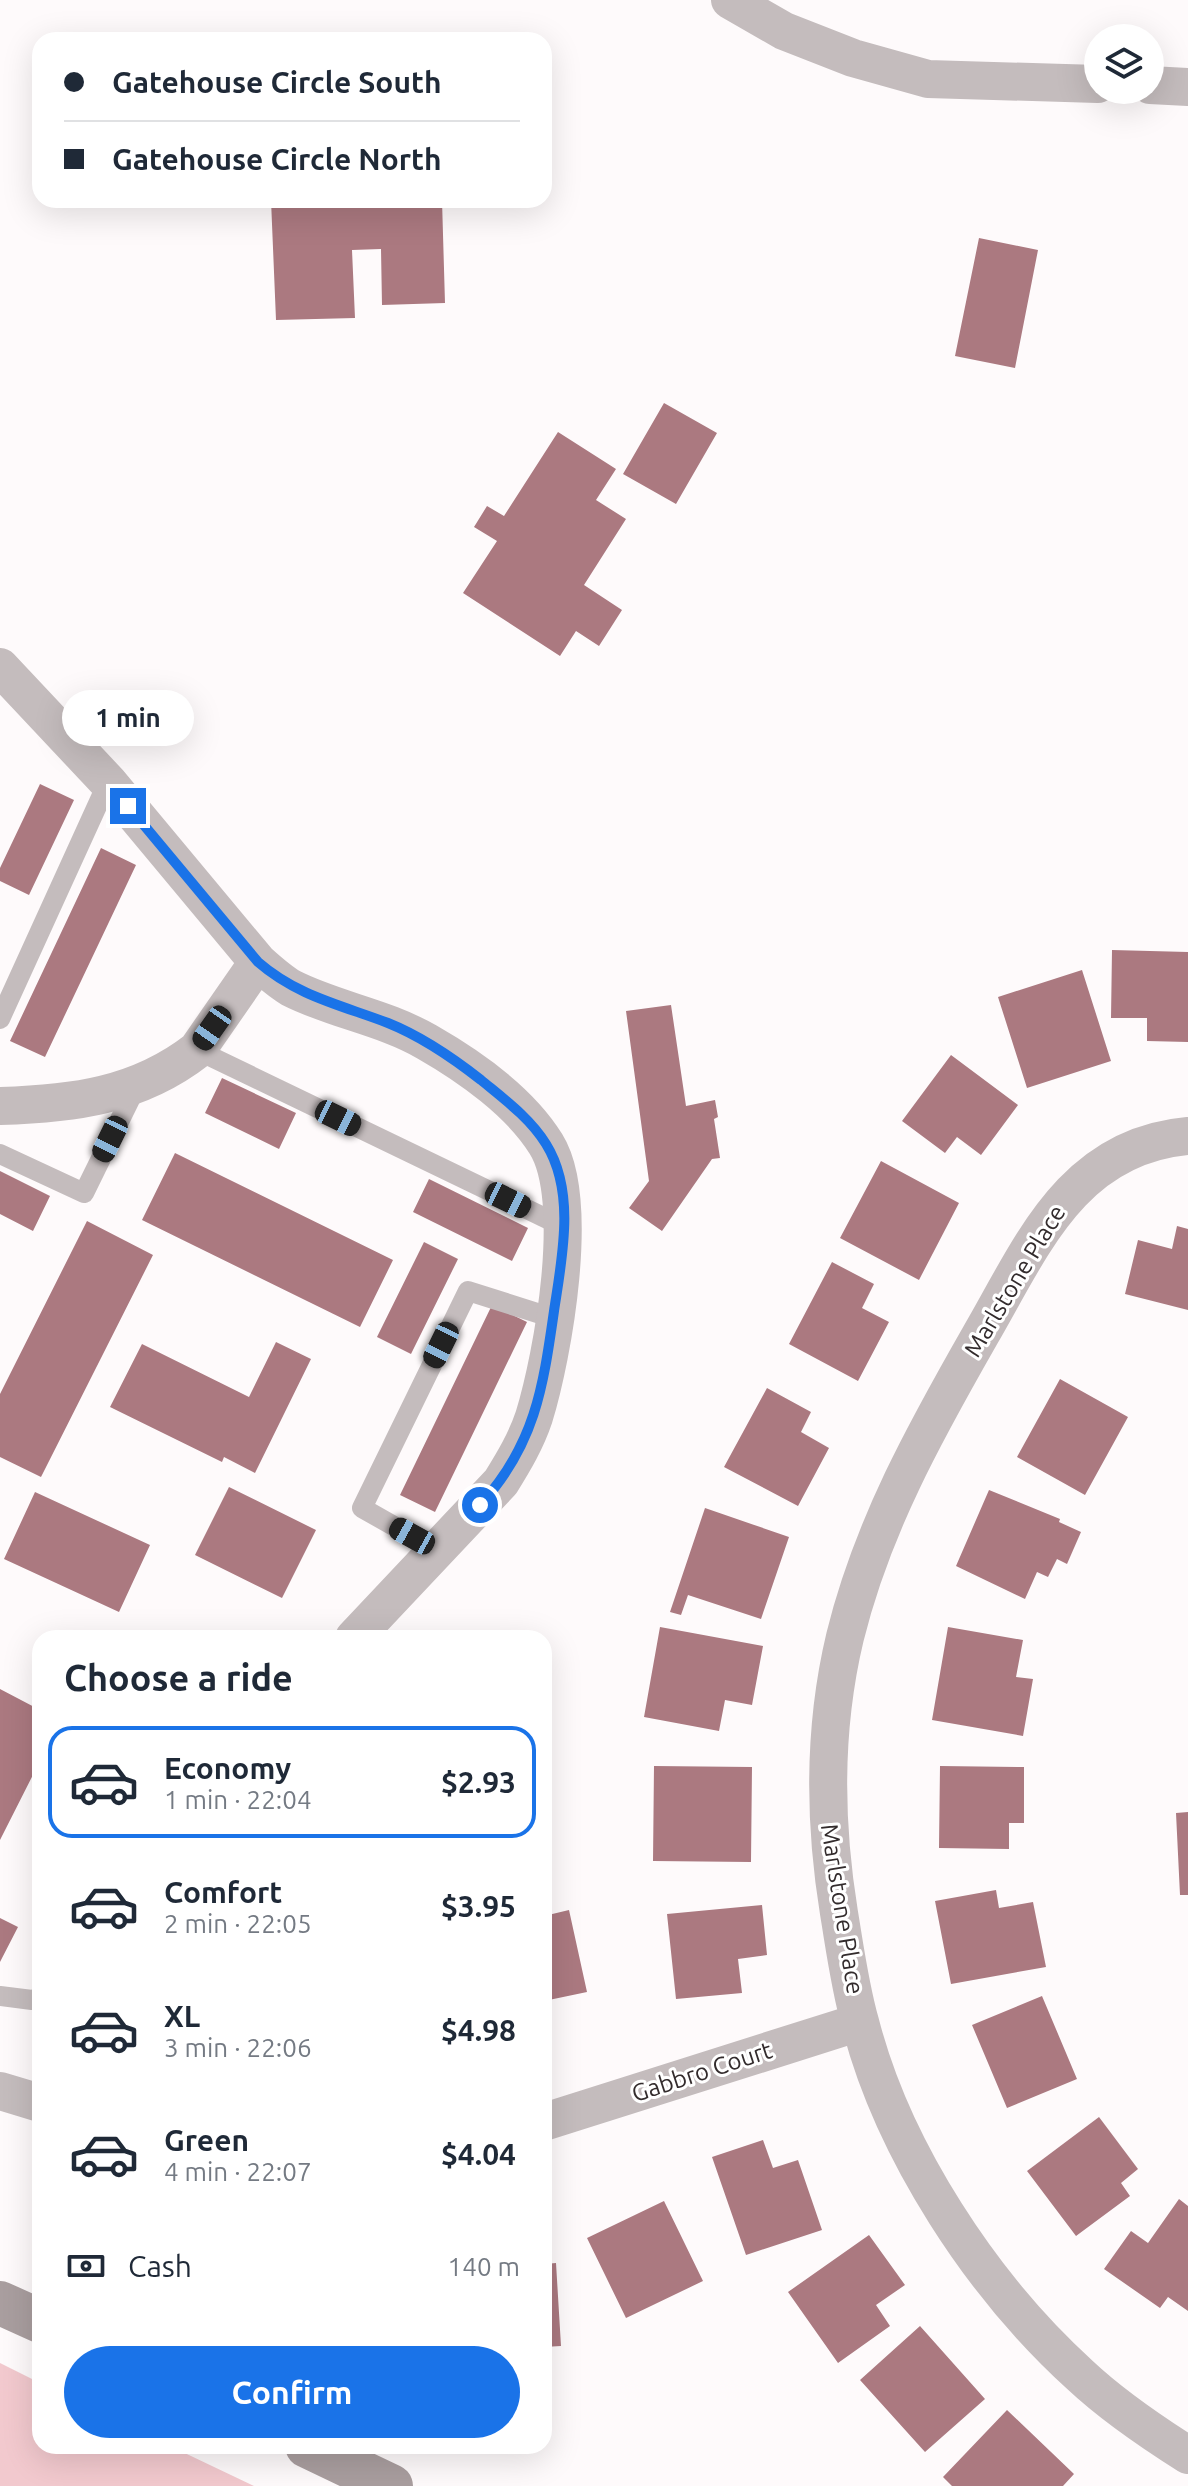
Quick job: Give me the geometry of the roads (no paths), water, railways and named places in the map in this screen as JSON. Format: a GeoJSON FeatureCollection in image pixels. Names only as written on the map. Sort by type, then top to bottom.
{"type":"FeatureCollection","features":[{"type":"Feature","properties":{"kind":"main road"},"geometry":{"type":"LineString","coordinates":[[0,2303],[32,2317]]}},
{"type":"Feature","properties":{"kind":"main road"},"geometry":{"type":"LineString","coordinates":[[324,2454],[391,2486]]}},
{"type":"Feature","properties":{"kind":"street"},"geometry":{"type":"LineString","coordinates":[[730,0],[784,31],[853,58],[928,79],[1084,84]]}},
{"type":"Feature","properties":{"kind":"street"},"geometry":{"type":"LineString","coordinates":[[1164,86],[1188,87]]}},
{"type":"Feature","properties":{"kind":"street"},"geometry":{"type":"LineString","coordinates":[[0,667],[108,782],[258,962],[292,989],[393,1025],[425,1041],[514,1106],[546,1144],[561,1182],[564,1227],[553,1318],[541,1391],[519,1455],[501,1482],[362,1630]]}},
{"type":"Feature","properties":{"kind":"street"},"geometry":{"type":"LineString","coordinates":[[0,1106],[91,1100],[137,1084],[197,1050],[258,962]]}},
{"type":"Feature","properties":{"kind":"street","name":"Marlstone Place"},"geometry":{"type":"LineString","coordinates":[[1188,1136],[1141,1145],[1104,1164],[1068,1194],[1043,1227],[926,1430],[878,1531],[845,1638],[833,1704],[826,1806],[836,1899],[860,2022],[878,2079],[908,2145],[979,2261],[1029,2323],[1079,2375],[1131,2418],[1188,2455]]}},
{"type":"Feature","properties":{"kind":"street","name":"Gabbro Court"},"geometry":{"type":"LineString","coordinates":[[552,2119],[860,2022]]}},
{"type":"Feature","properties":{"kind":"street"},"geometry":{"type":"LineString","coordinates":[[0,2091],[32,2101]]}},
{"type":"Feature","properties":{"kind":"lane"},"geometry":{"type":"LineString","coordinates":[[0,1019],[108,782]]}},
{"type":"Feature","properties":{"kind":"lane"},"geometry":{"type":"LineString","coordinates":[[197,1050],[564,1227]]}},
{"type":"Feature","properties":{"kind":"lane"},"geometry":{"type":"LineString","coordinates":[[0,1154],[84,1193],[137,1084]]}},
{"type":"Feature","properties":{"kind":"lane"},"geometry":{"type":"LineString","coordinates":[[438,1551],[362,1508],[468,1291],[553,1318]]}},
{"type":"Feature","properties":{"kind":"lane"},"geometry":{"type":"LineString","coordinates":[[0,1996],[32,2000]]}}]}
